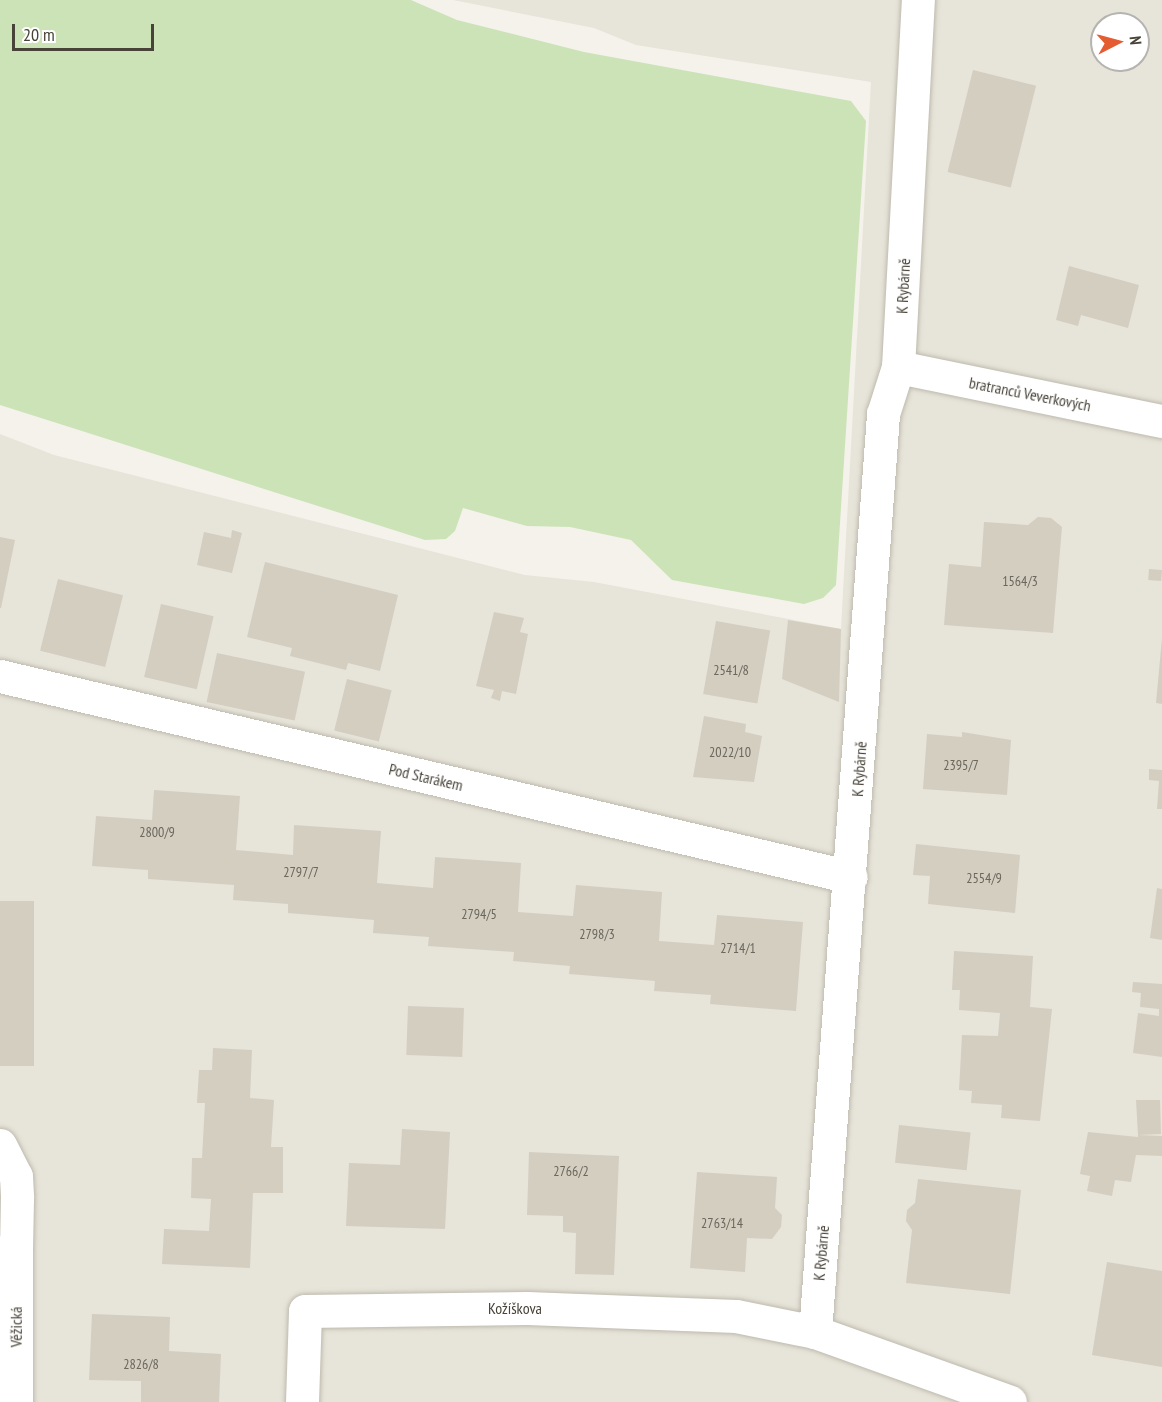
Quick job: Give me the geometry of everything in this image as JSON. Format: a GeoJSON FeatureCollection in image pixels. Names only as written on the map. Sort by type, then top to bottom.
{"type":"FeatureCollection","features":[{"type":"Feature","properties":{"kind":"street","name":"K Rybárně"},"geometry":{"type":"LineString","coordinates":[[815,1332],[851,876],[883,414],[898,368],[918,0]]}},
{"type":"Feature","properties":{"kind":"street","name":"bratranců Veverkových"},"geometry":{"type":"LineString","coordinates":[[898,368],[1162,421]]}},
{"type":"Feature","properties":{"kind":"street","name":"Pod Starákem"},"geometry":{"type":"LineString","coordinates":[[0,676],[851,876]]}},
{"type":"Feature","properties":{"kind":"street","name":"Věžická"},"geometry":{"type":"LineString","coordinates":[[0,1145],[16,1176],[8,1252],[16,1402]]}},
{"type":"Feature","properties":{"kind":"street","name":"Kožíškova"},"geometry":{"type":"LineString","coordinates":[[302,1402],[305,1311],[527,1308],[736,1316],[815,1332]]}},
{"type":"Feature","properties":{"kind":"street"},"geometry":{"type":"LineString","coordinates":[[815,1332],[1010,1402]]}},
{"type":"Feature","properties":{"kind":"shaded area"},"geometry":{"type":"Polygon","coordinates":[[[453,0],[1162,0],[1162,1402],[0,1402],[0,434],[54,455],[525,575],[594,582],[841,629],[871,82],[636,45],[594,28],[453,0]]]}},
{"type":"Feature","properties":{"kind":"green space"},"geometry":{"type":"Polygon","coordinates":[[[0,0],[411,0],[457,20],[584,52],[851,101],[866,121],[836,585],[823,598],[804,604],[672,580],[631,540],[570,527],[527,526],[463,508],[455,531],[446,539],[425,540],[0,405],[0,0]]]}},
{"type":"Feature","properties":{"kind":"building"},"geometry":{"type":"Polygon","coordinates":[[[973,70],[1036,86],[1011,188],[948,172],[973,70]]]}},
{"type":"Feature","properties":{"kind":"building"},"geometry":{"type":"Polygon","coordinates":[[[1069,266],[1139,285],[1128,328],[1081,315],[1078,326],[1056,320],[1069,266]]]}},
{"type":"Feature","properties":{"kind":"building"},"geometry":{"type":"Polygon","coordinates":[[[1038,517],[1051,518],[1062,527],[1053,633],[944,625],[949,564],[981,567],[984,522],[1028,525],[1038,517]]]}},
{"type":"Feature","properties":{"kind":"building"},"geometry":{"type":"Polygon","coordinates":[[[232,530],[242,533],[232,573],[197,565],[204,532],[231,538],[232,530]]]}},
{"type":"Feature","properties":{"kind":"building"},"geometry":{"type":"Polygon","coordinates":[[[0,537],[15,540],[1,608],[0,608],[0,537]]]}},
{"type":"Feature","properties":{"kind":"building"},"geometry":{"type":"Polygon","coordinates":[[[265,562],[398,595],[380,671],[348,663],[346,670],[290,656],[292,648],[247,637],[265,562]]]}},
{"type":"Feature","properties":{"kind":"building"},"geometry":{"type":"Polygon","coordinates":[[[1149,569],[1162,570],[1161,581],[1148,580],[1149,569]]]}},
{"type":"Feature","properties":{"kind":"building"},"geometry":{"type":"Polygon","coordinates":[[[58,579],[123,595],[105,667],[40,651],[58,579]]]}},
{"type":"Feature","properties":{"kind":"building"},"geometry":{"type":"Polygon","coordinates":[[[161,604],[214,616],[197,689],[144,677],[161,604]]]}},
{"type":"Feature","properties":{"kind":"building"},"geometry":{"type":"Polygon","coordinates":[[[494,612],[524,618],[520,632],[528,634],[516,694],[502,691],[500,701],[491,698],[494,690],[476,686],[494,612]]]}},
{"type":"Feature","properties":{"kind":"building"},"geometry":{"type":"Polygon","coordinates":[[[788,620],[841,629],[839,702],[782,679],[788,620]]]}},
{"type":"Feature","properties":{"kind":"building"},"geometry":{"type":"Polygon","coordinates":[[[716,621],[770,631],[757,703],[703,694],[716,621]]]}},
{"type":"Feature","properties":{"kind":"building"},"geometry":{"type":"Polygon","coordinates":[[[1162,638],[1162,704],[1156,703],[1162,638]]]}},
{"type":"Feature","properties":{"kind":"building"},"geometry":{"type":"Polygon","coordinates":[[[217,653],[305,672],[295,721],[207,702],[217,653]]]}},
{"type":"Feature","properties":{"kind":"building"},"geometry":{"type":"Polygon","coordinates":[[[347,679],[392,690],[379,742],[334,730],[347,679]]]}},
{"type":"Feature","properties":{"kind":"building"},"geometry":{"type":"Polygon","coordinates":[[[704,716],[746,724],[745,732],[762,736],[754,782],[693,777],[704,716]]]}},
{"type":"Feature","properties":{"kind":"building"},"geometry":{"type":"Polygon","coordinates":[[[962,732],[1011,740],[1007,795],[923,789],[927,734],[962,737],[962,732]]]}},
{"type":"Feature","properties":{"kind":"building"},"geometry":{"type":"Polygon","coordinates":[[[1149,769],[1162,770],[1162,809],[1157,809],[1159,781],[1149,780],[1149,769]]]}},
{"type":"Feature","properties":{"kind":"building"},"geometry":{"type":"Polygon","coordinates":[[[154,790],[240,796],[236,850],[293,855],[294,825],[381,831],[377,883],[433,888],[435,857],[521,863],[518,912],[573,916],[576,885],[662,892],[659,941],[714,945],[717,915],[803,922],[796,1011],[710,1004],[711,995],[654,991],[655,981],[569,974],[570,966],[513,961],[514,952],[428,946],[429,937],[373,933],[374,920],[288,913],[288,904],[233,900],[234,885],[148,879],[148,870],[92,866],[96,816],[152,820],[154,790]]]}},
{"type":"Feature","properties":{"kind":"building"},"geometry":{"type":"Polygon","coordinates":[[[916,844],[1020,855],[1015,913],[928,904],[930,876],[913,875],[916,844]]]}},
{"type":"Feature","properties":{"kind":"building"},"geometry":{"type":"Polygon","coordinates":[[[1157,888],[1162,889],[1162,940],[1150,938],[1157,888]]]}},
{"type":"Feature","properties":{"kind":"building"},"geometry":{"type":"Polygon","coordinates":[[[0,901],[34,901],[34,1066],[0,1066],[0,901]]]}},
{"type":"Feature","properties":{"kind":"building"},"geometry":{"type":"Polygon","coordinates":[[[954,951],[1033,956],[1030,1007],[1052,1009],[1040,1121],[1001,1118],[1002,1105],[971,1103],[972,1091],[959,1090],[962,1035],[998,1036],[1000,1013],[959,1010],[960,990],[952,990],[954,951]]]}},
{"type":"Feature","properties":{"kind":"building"},"geometry":{"type":"Polygon","coordinates":[[[1133,982],[1162,984],[1162,1057],[1133,1053],[1138,1013],[1159,1016],[1159,1009],[1140,1007],[1141,993],[1132,992],[1133,982]]]}},
{"type":"Feature","properties":{"kind":"building"},"geometry":{"type":"Polygon","coordinates":[[[408,1006],[464,1008],[462,1057],[406,1055],[408,1006]]]}},
{"type":"Feature","properties":{"kind":"building"},"geometry":{"type":"Polygon","coordinates":[[[213,1048],[252,1050],[250,1098],[274,1100],[271,1147],[283,1147],[283,1193],[253,1193],[250,1268],[162,1264],[164,1229],[209,1231],[211,1199],[191,1198],[192,1158],[202,1158],[205,1103],[197,1103],[199,1070],[212,1070],[213,1048]]]}},
{"type":"Feature","properties":{"kind":"building"},"geometry":{"type":"Polygon","coordinates":[[[1136,1100],[1160,1100],[1161,1134],[1138,1135],[1136,1100]]]}},
{"type":"Feature","properties":{"kind":"building"},"geometry":{"type":"Polygon","coordinates":[[[899,1125],[971,1133],[967,1170],[895,1163],[899,1125]]]}},
{"type":"Feature","properties":{"kind":"building"},"geometry":{"type":"Polygon","coordinates":[[[402,1129],[450,1132],[445,1229],[346,1226],[349,1163],[400,1165],[402,1129]]]}},
{"type":"Feature","properties":{"kind":"building"},"geometry":{"type":"Polygon","coordinates":[[[1088,1132],[1138,1137],[1138,1135],[1162,1136],[1162,1156],[1136,1155],[1131,1182],[1115,1180],[1112,1196],[1087,1191],[1090,1176],[1080,1174],[1088,1132]]]}},
{"type":"Feature","properties":{"kind":"building"},"geometry":{"type":"Polygon","coordinates":[[[529,1152],[619,1156],[614,1275],[575,1274],[576,1233],[563,1232],[563,1216],[527,1215],[529,1152]]]}},
{"type":"Feature","properties":{"kind":"building"},"geometry":{"type":"Polygon","coordinates":[[[697,1172],[777,1177],[775,1208],[782,1215],[781,1227],[772,1239],[747,1238],[745,1272],[690,1268],[697,1172]]]}},
{"type":"Feature","properties":{"kind":"building"},"geometry":{"type":"Polygon","coordinates":[[[918,1179],[1021,1190],[1010,1294],[906,1283],[912,1230],[906,1221],[907,1210],[915,1203],[918,1179]]]}},
{"type":"Feature","properties":{"kind":"building"},"geometry":{"type":"Polygon","coordinates":[[[1107,1262],[1162,1271],[1162,1367],[1092,1355],[1107,1262]]]}},
{"type":"Feature","properties":{"kind":"building"},"geometry":{"type":"Polygon","coordinates":[[[92,1314],[170,1317],[169,1351],[221,1354],[219,1402],[141,1402],[141,1381],[89,1380],[92,1314]]]}}]}
